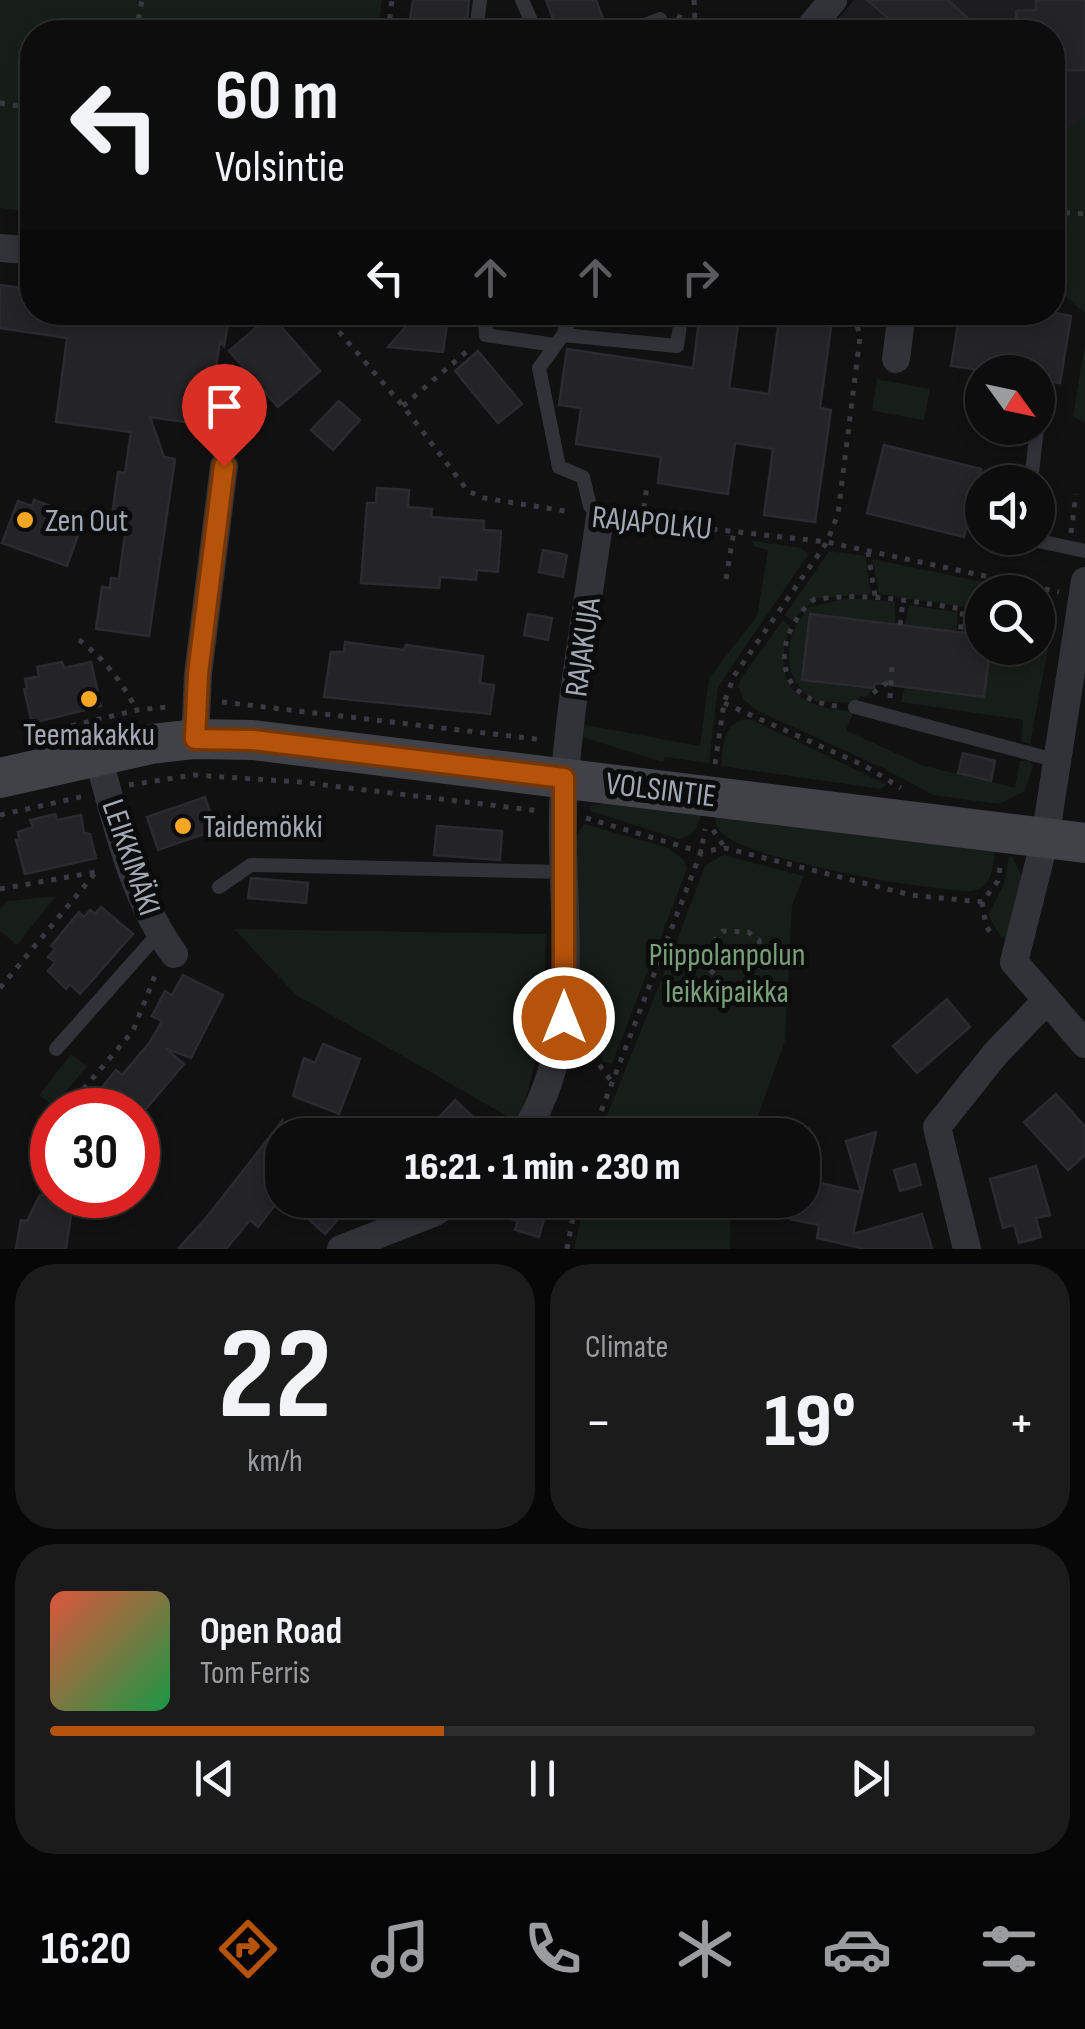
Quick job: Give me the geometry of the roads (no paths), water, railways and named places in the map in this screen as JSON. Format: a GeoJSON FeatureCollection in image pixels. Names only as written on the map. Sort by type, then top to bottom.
{"type":"FeatureCollection","features":[{"type":"Feature","properties":{"kind":"street"},"geometry":{"type":"LineString","coordinates":[[816,20],[832,0]]}},
{"type":"Feature","properties":{"kind":"street"},"geometry":{"type":"LineString","coordinates":[[896,360],[900,325]]}},
{"type":"Feature","properties":{"kind":"street"},"geometry":{"type":"LineString","coordinates":[[195,722],[224,466]]}},
{"type":"Feature","properties":{"kind":"street","name":"RAJAKUJA"},"geometry":{"type":"LineString","coordinates":[[531,1118],[551,1075],[564,1018],[566,778],[600,517]]}},
{"type":"Feature","properties":{"kind":"street"},"geometry":{"type":"LineString","coordinates":[[1078,599],[1058,761],[1065,841],[1014,962],[1085,1044]]}},
{"type":"Feature","properties":{"kind":"street","name":"VOLSINTIE"},"geometry":{"type":"LineString","coordinates":[[0,778],[103,774],[195,722],[270,742],[1065,841]]}},
{"type":"Feature","properties":{"kind":"street","name":"LEIKKIMÄKI"},"geometry":{"type":"LineString","coordinates":[[103,774],[131,862],[167,944]]}},
{"type":"Feature","properties":{"kind":"street"},"geometry":{"type":"LineString","coordinates":[[967,1249],[936,1128],[996,1053],[1046,1002]]}},
{"type":"Feature","properties":{"kind":"street"},"geometry":{"type":"LineString","coordinates":[[341,1249],[422,1218]]}},
{"type":"Feature","properties":{"kind":"lane"},"geometry":{"type":"LineString","coordinates":[[656,20],[660,18]]}},
{"type":"Feature","properties":{"kind":"lane"},"geometry":{"type":"LineString","coordinates":[[485,325],[486,335],[677,346],[680,325]]}},
{"type":"Feature","properties":{"kind":"lane"},"geometry":{"type":"LineString","coordinates":[[566,325],[539,368],[559,467],[583,477],[590,506],[600,517]]}},
{"type":"Feature","properties":{"kind":"lane"},"geometry":{"type":"LineString","coordinates":[[1055,545],[1085,551]]}},
{"type":"Feature","properties":{"kind":"lane"},"geometry":{"type":"LineString","coordinates":[[855,707],[1058,761]]}},
{"type":"Feature","properties":{"kind":"lane"},"geometry":{"type":"LineString","coordinates":[[219,888],[252,865],[564,872]]}},
{"type":"Feature","properties":{"kind":"lane"},"geometry":{"type":"LineString","coordinates":[[56,1049],[167,944]]}},
{"type":"Feature","properties":{"kind":"place","name":"Zen Out"},"geometry":{"type":"Point","coordinates":[25,520]}},
{"type":"Feature","properties":{"kind":"place","name":"Teemakakku"},"geometry":{"type":"Point","coordinates":[89,699]}},
{"type":"Feature","properties":{"kind":"place","name":"Taidemökki"},"geometry":{"type":"Point","coordinates":[183,826]}},
{"type":"Feature","properties":{"kind":"park label","name":"Piippolanpolun leikkipaikka"},"geometry":{"type":"Point","coordinates":[727,972]}}]}
